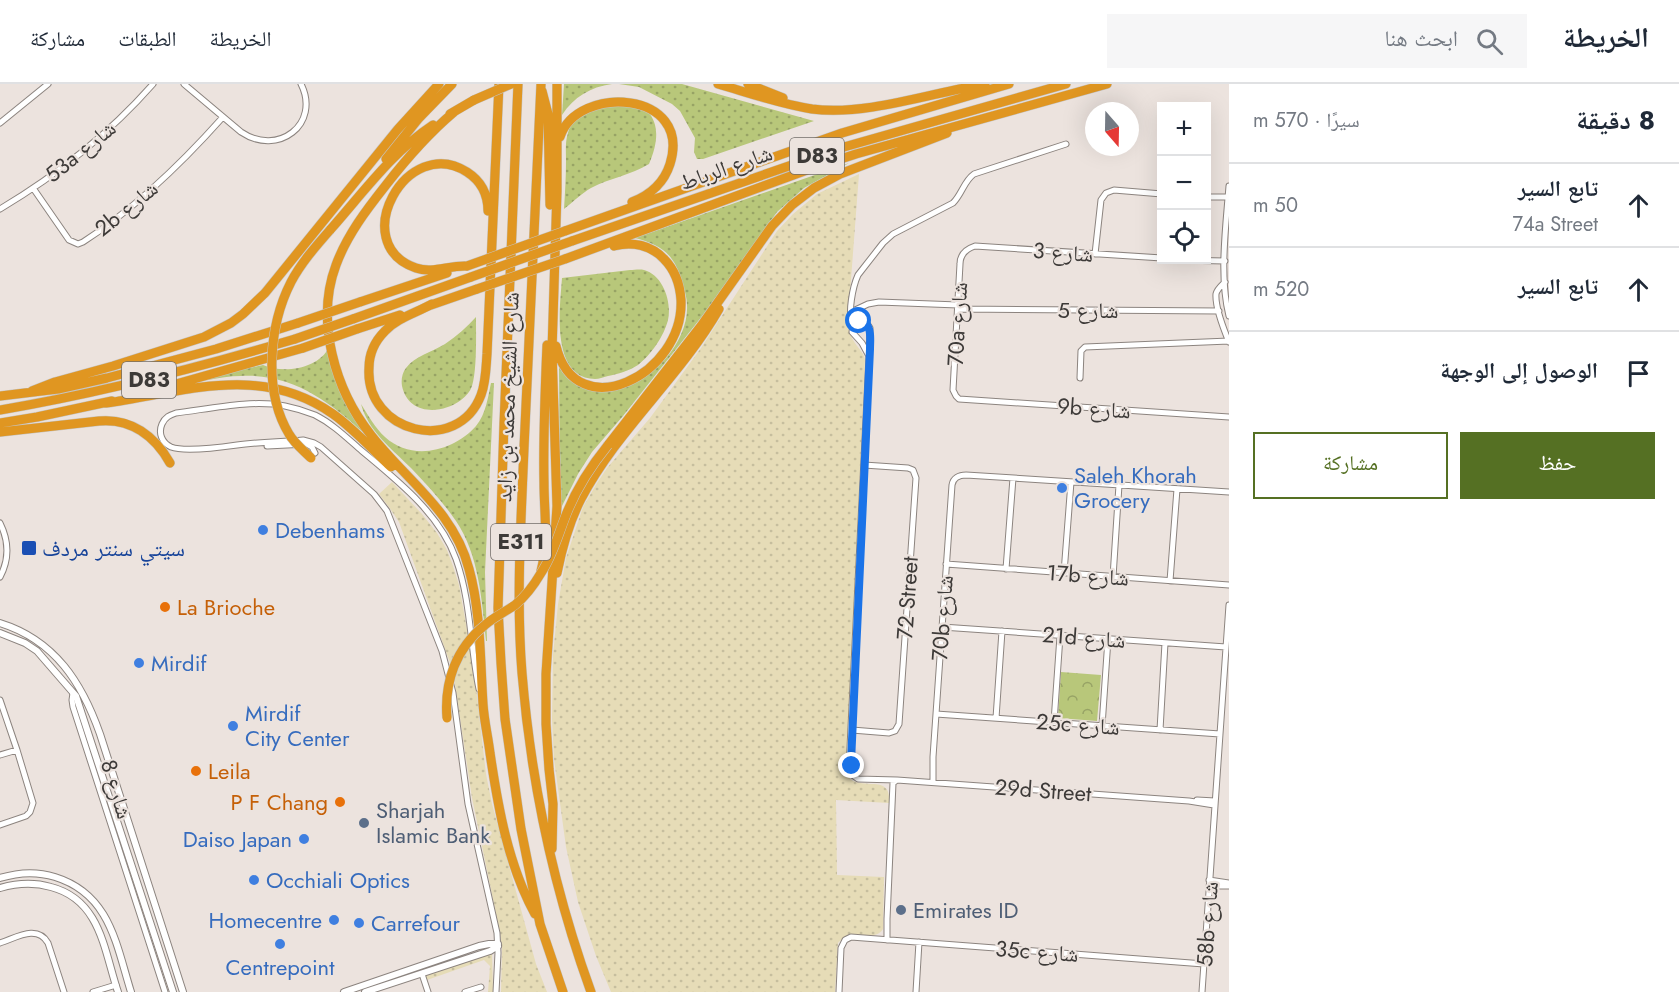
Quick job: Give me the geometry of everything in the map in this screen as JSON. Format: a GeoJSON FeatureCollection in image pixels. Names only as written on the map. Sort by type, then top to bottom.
{"type":"FeatureCollection","features":[{"type":"Feature","properties":{"kind":"highway"},"geometry":{"type":"LineString","coordinates":[[32,391],[204,337],[243,314],[265,293],[398,129],[439,84]]}},
{"type":"Feature","properties":{"kind":"highway"},"geometry":{"type":"LineString","coordinates":[[312,456],[293,440],[286,428],[277,402],[273,374],[273,340],[276,321],[291,281],[353,198],[398,143],[452,84]]}},
{"type":"Feature","properties":{"kind":"highway"},"geometry":{"type":"LineString","coordinates":[[432,304],[396,322],[383,333],[374,347],[368,372],[373,395],[386,414],[406,426],[428,430],[444,428],[458,422],[472,410],[482,393],[487,354],[499,84]]}},
{"type":"Feature","properties":{"kind":"highway"},"geometry":{"type":"LineString","coordinates":[[332,227],[407,145],[429,127],[474,100],[511,84]]}},
{"type":"Feature","properties":{"kind":"highway","name":"شارع الشيخ محمد بن زايد"},"geometry":{"type":"LineString","coordinates":[[518,84],[507,314],[498,608],[505,719],[521,829],[540,924],[563,992]]}},
{"type":"Feature","properties":{"kind":"highway"},"geometry":{"type":"LineString","coordinates":[[551,857],[553,804],[546,724],[546,674],[557,506],[553,327],[557,84]]}},
{"type":"Feature","properties":{"kind":"highway"},"geometry":{"type":"LineString","coordinates":[[718,84],[764,98],[814,109],[868,107],[985,84]]}},
{"type":"Feature","properties":{"kind":"highway"},"geometry":{"type":"LineString","coordinates":[[748,84],[814,109]]}},
{"type":"Feature","properties":{"kind":"highway","name":"شارع الرباط"},"geometry":{"type":"LineString","coordinates":[[467,266],[842,133],[1009,84]]}},
{"type":"Feature","properties":{"kind":"highway","name":"شارع الرباط"},"geometry":{"type":"LineString","coordinates":[[0,410],[61,400],[144,381],[295,339],[844,147],[1066,84]]}},
{"type":"Feature","properties":{"kind":"highway"},"geometry":{"type":"LineString","coordinates":[[106,403],[303,348],[477,290],[846,157],[1107,84]]}},
{"type":"Feature","properties":{"kind":"highway"},"geometry":{"type":"LineString","coordinates":[[538,578],[546,543],[544,483],[550,204],[548,114],[541,86]]}},
{"type":"Feature","properties":{"kind":"highway","name":"شارع الشيخ محمد بن زايد"},"geometry":{"type":"LineString","coordinates":[[541,86],[530,297],[519,609],[522,671],[537,796],[551,857],[581,965],[591,992]]}},
{"type":"Feature","properties":{"kind":"highway"},"geometry":{"type":"LineString","coordinates":[[608,217],[615,209],[643,198],[654,190],[666,174],[672,155],[672,135],[665,118],[651,102],[631,93]]}},
{"type":"Feature","properties":{"kind":"highway"},"geometry":{"type":"LineString","coordinates":[[556,191],[559,142],[563,126],[572,110],[588,98]]}},
{"type":"Feature","properties":{"kind":"highway"},"geometry":{"type":"LineString","coordinates":[[454,112],[429,134],[408,158],[352,231],[336,265],[328,297],[330,348],[345,394],[369,434],[439,509],[463,550],[469,567],[476,604],[483,705],[497,796],[506,838],[520,882],[540,924]]}},
{"type":"Feature","properties":{"kind":"highway"},"geometry":{"type":"LineString","coordinates":[[447,718],[449,683],[462,650],[479,630],[520,600],[538,578],[551,555],[574,495],[591,466],[689,341],[781,215],[821,184],[855,167],[1002,113]]}},
{"type":"Feature","properties":{"kind":"highway"},"geometry":{"type":"LineString","coordinates":[[467,266],[425,270],[414,267],[397,256],[387,239],[384,222],[388,205],[396,189],[409,175],[427,167],[447,165],[462,169],[475,178],[485,193],[492,230]]}},
{"type":"Feature","properties":{"kind":"highway"},"geometry":{"type":"LineString","coordinates":[[553,327],[558,355],[566,371],[581,382],[604,387],[628,381],[651,368],[669,347],[679,322],[680,295],[675,274],[661,255],[651,249],[640,245],[624,244],[565,259]]}},
{"type":"Feature","properties":{"kind":"highway"},"geometry":{"type":"LineString","coordinates":[[550,605],[567,533],[586,490],[611,453],[701,338],[748,259]]}},
{"type":"Feature","properties":{"kind":"highway","name":"D83"},"geometry":{"type":"LineString","coordinates":[[0,396],[58,389],[117,376],[216,349],[467,266]]}},
{"type":"Feature","properties":{"kind":"highway"},"geometry":{"type":"LineString","coordinates":[[0,423],[216,384],[251,385],[286,392],[319,405],[421,490]]}},
{"type":"Feature","properties":{"kind":"highway"},"geometry":{"type":"LineString","coordinates":[[0,432],[107,420],[124,423],[141,430],[158,445],[170,464]]}},
{"type":"Feature","properties":{"kind":"street"},"geometry":{"type":"LineString","coordinates":[[0,123],[48,84]]}},
{"type":"Feature","properties":{"kind":"street","name":"53a شارع"},"geometry":{"type":"LineString","coordinates":[[0,209],[33,188],[90,145],[117,122],[153,84]]}},
{"type":"Feature","properties":{"kind":"street"},"geometry":{"type":"LineString","coordinates":[[184,84],[249,138],[268,142],[286,137],[300,123],[304,115],[305,96],[301,84]]}},
{"type":"Feature","properties":{"kind":"street","name":"2b شارع"},"geometry":{"type":"LineString","coordinates":[[33,188],[69,240],[78,244],[84,242],[172,170],[223,117]]}},
{"type":"Feature","properties":{"kind":"street"},"geometry":{"type":"LineString","coordinates":[[869,356],[862,343],[853,335],[851,312],[855,282],[871,256],[889,237],[954,203],[968,179],[974,174],[1066,144]]}},
{"type":"Feature","properties":{"kind":"street"},"geometry":{"type":"LineString","coordinates":[[1229,186],[1225,262],[1225,282],[1228,294],[1225,300],[1229,315]]}},
{"type":"Feature","properties":{"kind":"street"},"geometry":{"type":"LineString","coordinates":[[1097,254],[1101,200],[1106,193],[1114,190],[1157,194]]}},
{"type":"Feature","properties":{"kind":"street"},"geometry":{"type":"LineString","coordinates":[[1211,198],[1228,199]]}},
{"type":"Feature","properties":{"kind":"street","name":"شارع 3"},"geometry":{"type":"LineString","coordinates":[[966,250],[975,246],[1157,258]]}},
{"type":"Feature","properties":{"kind":"street","name":"70a شارع"},"geometry":{"type":"LineString","coordinates":[[959,399],[953,390],[960,260],[966,250]]}},
{"type":"Feature","properties":{"kind":"street"},"geometry":{"type":"LineString","coordinates":[[1211,261],[1225,262]]}},
{"type":"Feature","properties":{"kind":"street"},"geometry":{"type":"LineString","coordinates":[[1080,378],[1081,351],[1085,347],[1229,342],[1216,294],[1225,282]]}},
{"type":"Feature","properties":{"kind":"street","name":"شارع 5"},"geometry":{"type":"LineString","coordinates":[[851,312],[868,304],[879,302],[958,307],[1219,311]]}},
{"type":"Feature","properties":{"kind":"street"},"geometry":{"type":"LineString","coordinates":[[852,730],[870,346],[869,326],[866,322],[862,321],[853,325]]}},
{"type":"Feature","properties":{"kind":"street","name":"9b شارع"},"geometry":{"type":"LineString","coordinates":[[959,399],[1229,417]]}},
{"type":"Feature","properties":{"kind":"street"},"geometry":{"type":"LineString","coordinates":[[483,705],[459,567],[446,536],[423,507],[384,470],[338,430],[303,410],[281,405],[248,405],[176,413],[167,417],[161,425],[160,432],[162,439],[174,448],[303,440],[314,443],[374,494],[387,511],[411,568],[446,665],[453,693],[468,804],[498,945],[496,992]]}},
{"type":"Feature","properties":{"kind":"street"},"geometry":{"type":"LineString","coordinates":[[228,446],[307,444],[312,447],[312,456]]}},
{"type":"Feature","properties":{"kind":"street","name":"72 Street"},"geometry":{"type":"LineString","coordinates":[[852,730],[889,733],[895,731],[899,724],[916,478],[913,470],[908,468],[864,465]]}},
{"type":"Feature","properties":{"kind":"street","name":"70b شارع"},"geometry":{"type":"LineString","coordinates":[[931,782],[952,484],[958,476],[966,475],[1013,478]]}},
{"type":"Feature","properties":{"kind":"street"},"geometry":{"type":"LineString","coordinates":[[1006,569],[1013,478],[1229,492]]}},
{"type":"Feature","properties":{"kind":"street"},"geometry":{"type":"LineString","coordinates":[[1064,573],[1071,482]]}},
{"type":"Feature","properties":{"kind":"street"},"geometry":{"type":"LineString","coordinates":[[1113,577],[1119,485]]}},
{"type":"Feature","properties":{"kind":"street"},"geometry":{"type":"LineString","coordinates":[[1170,581],[1177,489]]}},
{"type":"Feature","properties":{"kind":"street"},"geometry":{"type":"LineString","coordinates":[[0,524],[6,541],[7,553],[0,577]]}},
{"type":"Feature","properties":{"kind":"street","name":"17b شارع"},"geometry":{"type":"LineString","coordinates":[[946,564],[1229,585]]}},
{"type":"Feature","properties":{"kind":"street","name":"58b شارع"},"geometry":{"type":"LineString","coordinates":[[1202,992],[1229,605]]}},
{"type":"Feature","properties":{"kind":"street","name":"شارع 8"},"geometry":{"type":"LineString","coordinates":[[0,623],[19,629],[49,650],[77,682],[91,709],[183,992]]}},
{"type":"Feature","properties":{"kind":"street","name":"21d شارع"},"geometry":{"type":"LineString","coordinates":[[942,627],[1226,647]]}},
{"type":"Feature","properties":{"kind":"street"},"geometry":{"type":"LineString","coordinates":[[996,718],[1002,631]]}},
{"type":"Feature","properties":{"kind":"street","name":"شارع 8"},"geometry":{"type":"LineString","coordinates":[[0,633],[25,643],[37,651],[73,693],[81,710],[173,992]]}},
{"type":"Feature","properties":{"kind":"street"},"geometry":{"type":"LineString","coordinates":[[1054,722],[1060,636]]}},
{"type":"Feature","properties":{"kind":"street"},"geometry":{"type":"LineString","coordinates":[[1102,726],[1108,639]]}},
{"type":"Feature","properties":{"kind":"street"},"geometry":{"type":"LineString","coordinates":[[1160,730],[1165,643]]}},
{"type":"Feature","properties":{"kind":"street"},"geometry":{"type":"LineString","coordinates":[[73,693],[73,707],[165,992]]}},
{"type":"Feature","properties":{"kind":"street"},"geometry":{"type":"LineString","coordinates":[[0,825],[21,818],[30,812],[33,803],[1,702]]}},
{"type":"Feature","properties":{"kind":"street","name":"25c شارع"},"geometry":{"type":"LineString","coordinates":[[936,714],[1220,734]]}},
{"type":"Feature","properties":{"kind":"street","name":"29d Street"},"geometry":{"type":"LineString","coordinates":[[852,730],[851,762],[855,772],[865,778],[1214,803]]}},
{"type":"Feature","properties":{"kind":"street"},"geometry":{"type":"LineString","coordinates":[[0,755],[17,750]]}},
{"type":"Feature","properties":{"kind":"street"},"geometry":{"type":"LineString","coordinates":[[886,940],[893,783],[896,780]]}},
{"type":"Feature","properties":{"kind":"street"},"geometry":{"type":"LineString","coordinates":[[0,878],[21,873],[43,874],[64,880],[94,900],[110,924],[130,992]]}},
{"type":"Feature","properties":{"kind":"street"},"geometry":{"type":"LineString","coordinates":[[1209,883],[1229,885]]}},
{"type":"Feature","properties":{"kind":"street"},"geometry":{"type":"LineString","coordinates":[[0,888],[35,884],[65,892],[88,910],[102,936],[117,988],[93,992]]}},
{"type":"Feature","properties":{"kind":"street"},"geometry":{"type":"LineString","coordinates":[[149,921],[155,926],[160,939],[166,941]]}},
{"type":"Feature","properties":{"kind":"street"},"geometry":{"type":"LineString","coordinates":[[0,943],[30,933],[41,935],[48,943],[64,992]]}},
{"type":"Feature","properties":{"kind":"street","name":"35c شارع"},"geometry":{"type":"LineString","coordinates":[[839,992],[841,948],[843,942],[851,937],[1204,962]]}},
{"type":"Feature","properties":{"kind":"street"},"geometry":{"type":"LineString","coordinates":[[916,992],[919,942]]}},
{"type":"Feature","properties":{"kind":"street"},"geometry":{"type":"LineString","coordinates":[[346,992],[479,946],[498,945]]}},
{"type":"Feature","properties":{"kind":"street"},"geometry":{"type":"LineString","coordinates":[[365,992],[490,951],[498,945]]}},
{"type":"Feature","properties":{"kind":"street"},"geometry":{"type":"LineString","coordinates":[[382,986],[389,981],[423,970],[427,964]]}},
{"type":"Feature","properties":{"kind":"street"},"geometry":{"type":"LineString","coordinates":[[422,974],[428,992]]}},
{"type":"Feature","properties":{"kind":"street"},"geometry":{"type":"LineString","coordinates":[[465,992],[481,987]]}},
{"type":"Feature","properties":{"kind":"sand"},"geometry":{"type":"Polygon","coordinates":[[[859,174],[848,322],[852,338],[865,360],[847,765],[850,779],[856,782],[876,784],[886,789],[889,794],[889,803],[836,800],[837,875],[884,877],[883,929],[874,935],[849,936],[838,943],[835,992],[611,992],[578,902],[566,847],[554,759],[553,655],[558,604],[566,558],[583,507],[597,483],[650,418],[701,348],[777,231],[817,194],[859,174]]]}},
{"type":"Feature","properties":{"kind":"sand"},"geometry":{"type":"Polygon","coordinates":[[[392,482],[437,533],[447,550],[459,585],[473,663],[486,774],[492,804],[536,964],[547,992],[501,992],[500,933],[472,798],[453,671],[399,522],[379,494],[392,482]]]}},
{"type":"Feature","properties":{"kind":"sand"},"geometry":{"type":"Polygon","coordinates":[[[492,952],[493,992],[488,992],[490,966],[484,960],[427,980],[424,974],[492,952]]]}},
{"type":"Feature","properties":{"kind":"green space"},"geometry":{"type":"Polygon","coordinates":[[[564,84],[612,84],[583,94],[562,115],[564,84]]]}},
{"type":"Feature","properties":{"kind":"green space"},"geometry":{"type":"Polygon","coordinates":[[[619,84],[682,84],[814,121],[703,159],[697,159],[694,152],[695,138],[680,111],[672,104],[639,87],[619,84]]]}},
{"type":"Feature","properties":{"kind":"green space"},"geometry":{"type":"Polygon","coordinates":[[[622,97],[643,107],[654,122],[656,141],[649,164],[591,188],[564,209],[566,143],[571,124],[581,110],[588,106],[604,99],[622,97]]]}},
{"type":"Feature","properties":{"kind":"green space"},"geometry":{"type":"Polygon","coordinates":[[[849,163],[804,188],[777,212],[703,315],[592,452],[560,510],[559,367],[573,383],[585,387],[614,389],[632,384],[645,377],[667,357],[676,345],[686,318],[686,296],[676,265],[660,248],[635,238],[849,163]]]}},
{"type":"Feature","properties":{"kind":"green space"},"geometry":{"type":"Polygon","coordinates":[[[630,270],[651,273],[665,290],[669,313],[660,339],[643,361],[627,371],[597,379],[581,376],[571,367],[564,354],[561,339],[562,278],[630,270]]]}},
{"type":"Feature","properties":{"kind":"green space"},"geometry":{"type":"Polygon","coordinates":[[[476,317],[475,371],[469,392],[453,405],[435,410],[418,407],[411,403],[405,396],[402,386],[402,377],[406,368],[419,357],[449,341],[476,317]]]}},
{"type":"Feature","properties":{"kind":"green space"},"geometry":{"type":"Polygon","coordinates":[[[329,347],[341,393],[365,434],[324,401],[277,379],[260,376],[233,376],[208,380],[207,377],[263,365],[280,369],[300,368],[317,360],[329,347]]]}},
{"type":"Feature","properties":{"kind":"green space"},"geometry":{"type":"Polygon","coordinates":[[[491,383],[494,383],[485,572],[486,641],[475,563],[464,534],[435,494],[375,431],[364,414],[361,404],[378,430],[396,445],[420,451],[432,450],[456,442],[476,426],[488,400],[491,383]]]}},
{"type":"Feature","properties":{"kind":"green space"},"geometry":{"type":"Polygon","coordinates":[[[1061,672],[1101,675],[1097,721],[1058,718],[1061,672]]]}},
{"type":"Feature","properties":{"kind":"place","name":"Saleh Khorah Grocery"},"geometry":{"type":"Point","coordinates":[1062,488]}},
{"type":"Feature","properties":{"kind":"place","name":"Debenhams"},"geometry":{"type":"Point","coordinates":[263,530]}},
{"type":"Feature","properties":{"kind":"place","name":"سيتي سنتر مردف"},"geometry":{"type":"Point","coordinates":[29,548]}},
{"type":"Feature","properties":{"kind":"place","name":"La Brioche"},"geometry":{"type":"Point","coordinates":[165,607]}},
{"type":"Feature","properties":{"kind":"place","name":"Mirdif"},"geometry":{"type":"Point","coordinates":[139,663]}},
{"type":"Feature","properties":{"kind":"place","name":"Mirdif City Center"},"geometry":{"type":"Point","coordinates":[233,726]}},
{"type":"Feature","properties":{"kind":"place","name":"Leila"},"geometry":{"type":"Point","coordinates":[196,771]}},
{"type":"Feature","properties":{"kind":"place","name":"P F Chang"},"geometry":{"type":"Point","coordinates":[340,802]}},
{"type":"Feature","properties":{"kind":"place","name":"Sharjah Islamic Bank"},"geometry":{"type":"Point","coordinates":[364,823]}},
{"type":"Feature","properties":{"kind":"place","name":"Daiso Japan"},"geometry":{"type":"Point","coordinates":[304,839]}},
{"type":"Feature","properties":{"kind":"place","name":"Occhiali Optics"},"geometry":{"type":"Point","coordinates":[254,880]}},
{"type":"Feature","properties":{"kind":"place","name":"Emirates ID"},"geometry":{"type":"Point","coordinates":[901,910]}},
{"type":"Feature","properties":{"kind":"place","name":"Homecentre"},"geometry":{"type":"Point","coordinates":[334,920]}},
{"type":"Feature","properties":{"kind":"place","name":"Carrefour"},"geometry":{"type":"Point","coordinates":[359,923]}},
{"type":"Feature","properties":{"kind":"place","name":"Centrepoint"},"geometry":{"type":"Point","coordinates":[280,944]}},
{"type":"Feature","properties":{"kind":"route"},"geometry":{"type":"LineString","coordinates":[[852,766],[870,349],[870,328],[866,322],[859,321]]}}]}
